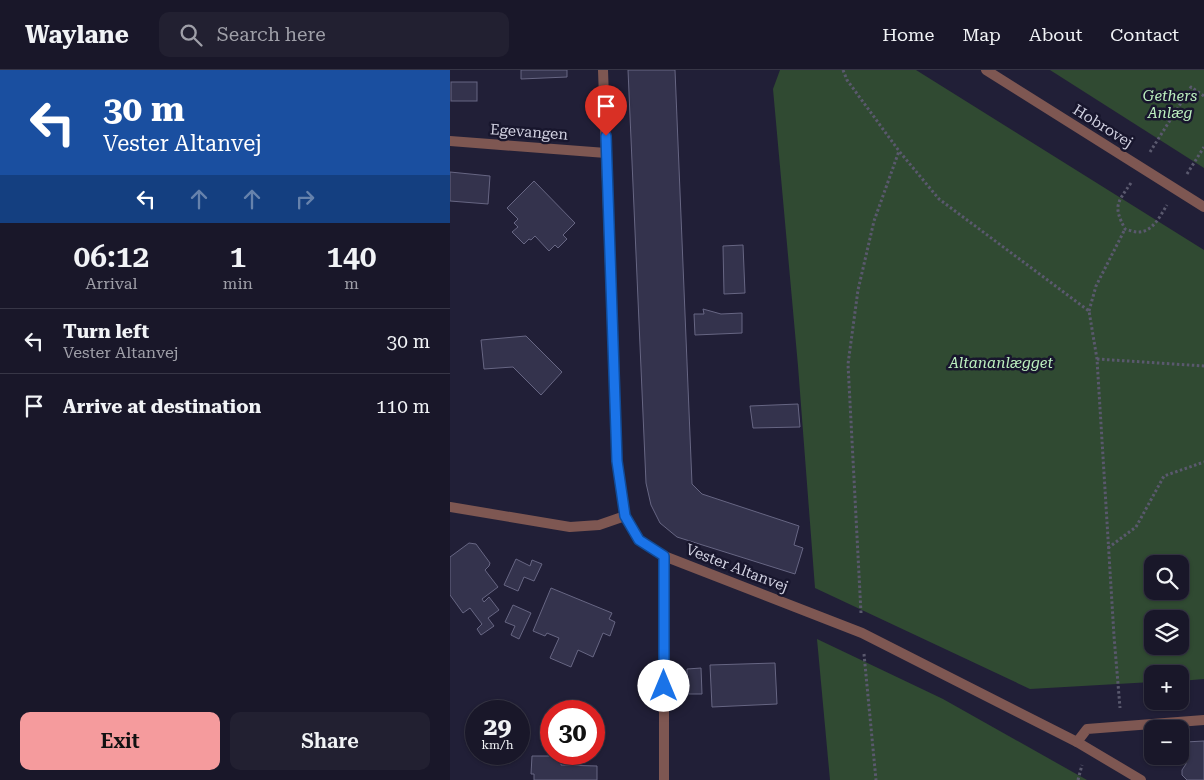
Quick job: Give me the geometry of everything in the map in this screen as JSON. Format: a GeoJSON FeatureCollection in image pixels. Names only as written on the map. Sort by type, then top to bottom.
{"type":"FeatureCollection","features":[{"type":"Feature","properties":{"kind":"street","name":"Vester Altanvej"},"geometry":{"type":"LineString","coordinates":[[604,70],[617,461],[625,516],[639,540],[664,556],[862,633],[1077,742],[1141,780]]}},
{"type":"Feature","properties":{"kind":"street","name":"Hobrovej"},"geometry":{"type":"LineString","coordinates":[[986,70],[1204,207]]}},
{"type":"Feature","properties":{"kind":"street","name":"Egevangen"},"geometry":{"type":"LineString","coordinates":[[450,141],[606,153]]}},
{"type":"Feature","properties":{"kind":"street"},"geometry":{"type":"LineString","coordinates":[[450,507],[570,527],[599,524],[625,516]]}},
{"type":"Feature","properties":{"kind":"street"},"geometry":{"type":"LineString","coordinates":[[664,556],[664,780]]}},
{"type":"Feature","properties":{"kind":"street"},"geometry":{"type":"LineString","coordinates":[[1077,742],[1088,728],[1204,720]]}},
{"type":"Feature","properties":{"kind":"path"},"geometry":{"type":"LineString","coordinates":[[843,70],[847,80],[899,151],[939,199],[1088,311]]}},
{"type":"Feature","properties":{"kind":"path"},"geometry":{"type":"LineString","coordinates":[[1141,167],[1191,88],[1204,96]]}},
{"type":"Feature","properties":{"kind":"path"},"geometry":{"type":"LineString","coordinates":[[1176,190],[1204,147]]}},
{"type":"Feature","properties":{"kind":"path"},"geometry":{"type":"LineString","coordinates":[[861,611],[848,364],[858,290],[874,221],[899,151]]}},
{"type":"Feature","properties":{"kind":"path"},"geometry":{"type":"LineString","coordinates":[[1121,198],[1118,203],[1119,217],[1126,229],[1138,232],[1148,230],[1157,220]]}},
{"type":"Feature","properties":{"kind":"path"},"geometry":{"type":"LineString","coordinates":[[1121,726],[1096,359],[1088,311],[1096,286],[1126,229]]}},
{"type":"Feature","properties":{"kind":"path"},"geometry":{"type":"LineString","coordinates":[[1096,359],[1204,366]]}},
{"type":"Feature","properties":{"kind":"path"},"geometry":{"type":"LineString","coordinates":[[1108,548],[1136,527],[1164,476],[1204,462]]}},
{"type":"Feature","properties":{"kind":"path"},"geometry":{"type":"LineString","coordinates":[[862,633],[876,780]]}},
{"type":"Feature","properties":{"kind":"path"},"geometry":{"type":"LineString","coordinates":[[1078,780],[1080,775]]}},
{"type":"Feature","properties":{"kind":"green space","name":"Altananlægget"},"geometry":{"type":"Polygon","coordinates":[[[780,70],[916,70],[1204,250],[1204,679],[1189,680],[1189,665],[1144,665],[1144,682],[1030,689],[815,588],[798,366],[773,89],[780,70]]]}},
{"type":"Feature","properties":{"kind":"green space","name":"Gethers Anlæg"},"geometry":{"type":"Polygon","coordinates":[[[1050,70],[1204,70],[1204,168],[1050,70]]]}},
{"type":"Feature","properties":{"kind":"green space"},"geometry":{"type":"Polygon","coordinates":[[[817,639],[943,699],[1087,780],[830,780],[817,639]]]}},
{"type":"Feature","properties":{"kind":"building"},"geometry":{"type":"Polygon","coordinates":[[[521,70],[567,70],[567,77],[521,79],[521,70]]]}},
{"type":"Feature","properties":{"kind":"building"},"geometry":{"type":"Polygon","coordinates":[[[628,70],[675,70],[692,484],[702,494],[799,526],[794,545],[803,548],[795,574],[677,537],[660,523],[651,505],[646,483],[628,70]]]}},
{"type":"Feature","properties":{"kind":"building"},"geometry":{"type":"Polygon","coordinates":[[[451,82],[477,82],[477,101],[451,101],[451,82]]]}},
{"type":"Feature","properties":{"kind":"building"},"geometry":{"type":"Polygon","coordinates":[[[450,172],[490,176],[488,204],[450,201],[450,172]]]}},
{"type":"Feature","properties":{"kind":"building"},"geometry":{"type":"Polygon","coordinates":[[[534,181],[575,223],[563,235],[567,239],[558,248],[555,245],[549,251],[535,236],[524,244],[512,232],[518,227],[514,223],[518,219],[507,208],[534,181]]]}},
{"type":"Feature","properties":{"kind":"building"},"geometry":{"type":"Polygon","coordinates":[[[743,245],[745,293],[724,294],[723,246],[743,245]]]}},
{"type":"Feature","properties":{"kind":"building"},"geometry":{"type":"Polygon","coordinates":[[[703,309],[721,314],[742,313],[742,333],[695,335],[694,314],[704,314],[703,309]]]}},
{"type":"Feature","properties":{"kind":"building"},"geometry":{"type":"Polygon","coordinates":[[[526,336],[562,372],[541,395],[513,367],[484,369],[481,340],[526,336]]]}},
{"type":"Feature","properties":{"kind":"building"},"geometry":{"type":"Polygon","coordinates":[[[798,404],[800,427],[753,428],[750,406],[798,404]]]}},
{"type":"Feature","properties":{"kind":"building"},"geometry":{"type":"Polygon","coordinates":[[[469,543],[476,544],[490,563],[485,570],[498,587],[482,599],[484,602],[489,597],[499,610],[488,618],[494,626],[481,635],[477,629],[482,624],[470,608],[463,613],[450,595],[450,557],[469,543]]]}},
{"type":"Feature","properties":{"kind":"building"},"geometry":{"type":"Polygon","coordinates":[[[516,559],[530,566],[532,560],[542,564],[534,581],[524,577],[518,591],[504,585],[516,559]]]}},
{"type":"Feature","properties":{"kind":"building"},"geometry":{"type":"Polygon","coordinates":[[[551,588],[612,613],[609,619],[615,622],[610,636],[603,633],[593,657],[578,650],[571,667],[550,658],[559,638],[547,633],[545,636],[533,631],[551,588]]]}},
{"type":"Feature","properties":{"kind":"building"},"geometry":{"type":"Polygon","coordinates":[[[513,605],[531,613],[519,639],[511,635],[515,626],[505,622],[513,605]]]}},
{"type":"Feature","properties":{"kind":"building"},"geometry":{"type":"Polygon","coordinates":[[[775,663],[777,704],[712,707],[710,665],[775,663]]]}},
{"type":"Feature","properties":{"kind":"building"},"geometry":{"type":"Polygon","coordinates":[[[701,668],[702,694],[688,694],[687,669],[701,668]]]}},
{"type":"Feature","properties":{"kind":"building"},"geometry":{"type":"Polygon","coordinates":[[[1204,741],[1204,780],[1187,780],[1182,775],[1182,770],[1185,765],[1189,765],[1189,742],[1204,741]]]}},
{"type":"Feature","properties":{"kind":"building"},"geometry":{"type":"Polygon","coordinates":[[[532,756],[540,756],[540,765],[597,766],[597,780],[534,780],[534,774],[531,774],[532,756]]]}},
{"type":"Feature","properties":{"kind":"route"},"geometry":{"type":"LineString","coordinates":[[606,136],[617,461],[625,516],[639,540],[664,556],[664,686]]}}]}
